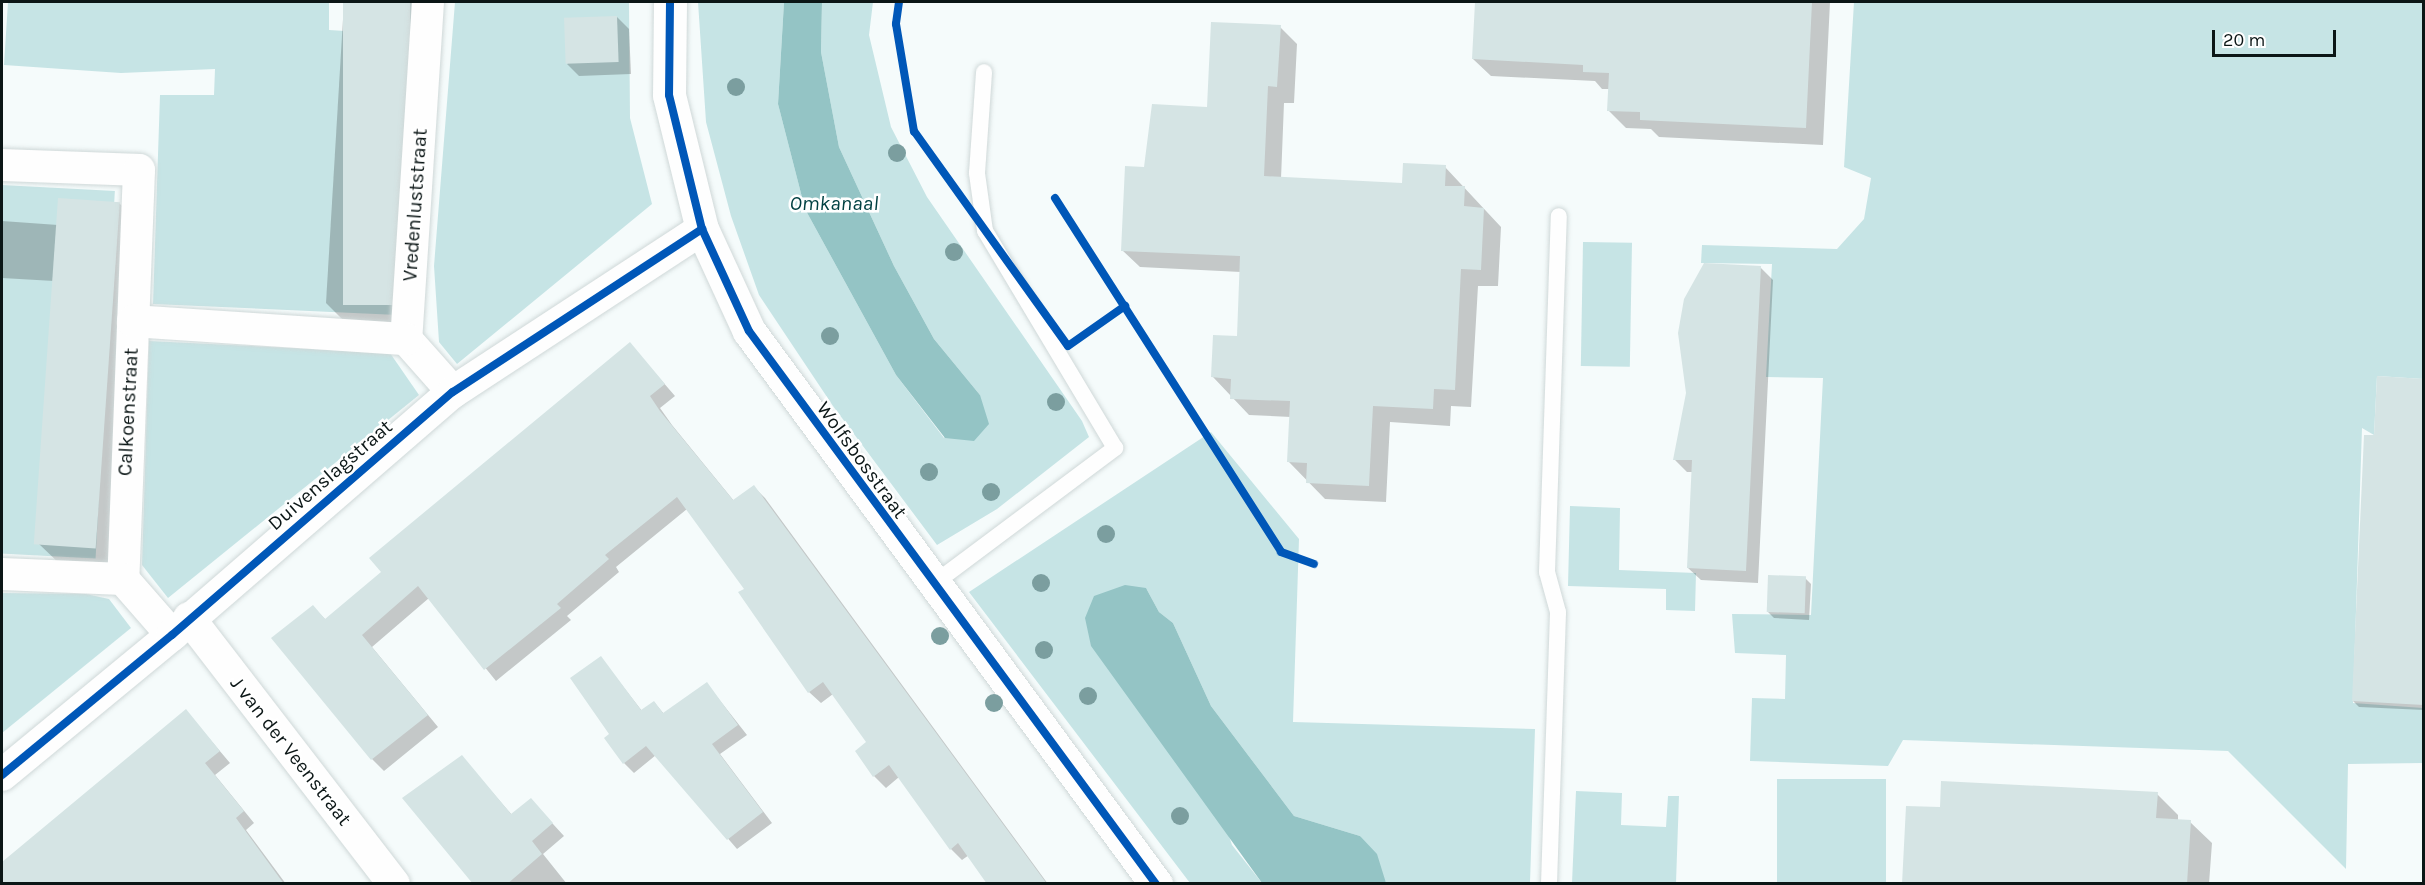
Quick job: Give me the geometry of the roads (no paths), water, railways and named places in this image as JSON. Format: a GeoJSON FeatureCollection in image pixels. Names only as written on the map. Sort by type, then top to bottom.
{"type":"FeatureCollection","features":[{"type":"Feature","properties":{"kind":"street","name":"Vredenluststraat"},"geometry":{"type":"LineString","coordinates":[[406,339],[428,2]]}},
{"type":"Feature","properties":{"kind":"street","name":"Wolfsbosstraat"},"geometry":{"type":"LineString","coordinates":[[670,2],[669,95],[702,229],[749,331],[932,585],[1156,884]]}},
{"type":"Feature","properties":{"kind":"street","name":"Calkoenstraat"},"geometry":{"type":"LineString","coordinates":[[2,165],[139,170],[123,579]]}},
{"type":"Feature","properties":{"kind":"street","name":"Duivenslagstraat"},"geometry":{"type":"LineString","coordinates":[[2,775],[181,626],[453,392],[702,229]]}},
{"type":"Feature","properties":{"kind":"street"},"geometry":{"type":"LineString","coordinates":[[133,321],[406,339],[453,392]]}},
{"type":"Feature","properties":{"kind":"street"},"geometry":{"type":"LineString","coordinates":[[2,574],[123,579],[181,626]]}},
{"type":"Feature","properties":{"kind":"street","name":"J van der Veenstraat"},"geometry":{"type":"LineString","coordinates":[[181,626],[394,884]]}},
{"type":"Feature","properties":{"kind":"lane"},"geometry":{"type":"LineString","coordinates":[[932,585],[1115,448],[985,231],[977,173],[984,72]]}},
{"type":"Feature","properties":{"kind":"lane"},"geometry":{"type":"LineString","coordinates":[[1549,884],[1557,612],[1547,572],[1559,216]]}},
{"type":"Feature","properties":{"kind":"water","name":"Omkanaal"},"geometry":{"type":"Polygon","coordinates":[[[784,2],[822,2],[821,52],[839,147],[894,266],[934,339],[980,395],[989,424],[974,441],[945,438],[896,375],[805,209],[778,104],[784,2]]]}},
{"type":"Feature","properties":{"kind":"water"},"geometry":{"type":"Polygon","coordinates":[[[1125,585],[1146,588],[1159,612],[1173,623],[1211,706],[1294,816],[1360,836],[1377,854],[1386,883],[1262,883],[1091,646],[1085,618],[1094,596],[1125,585]]]}}]}
